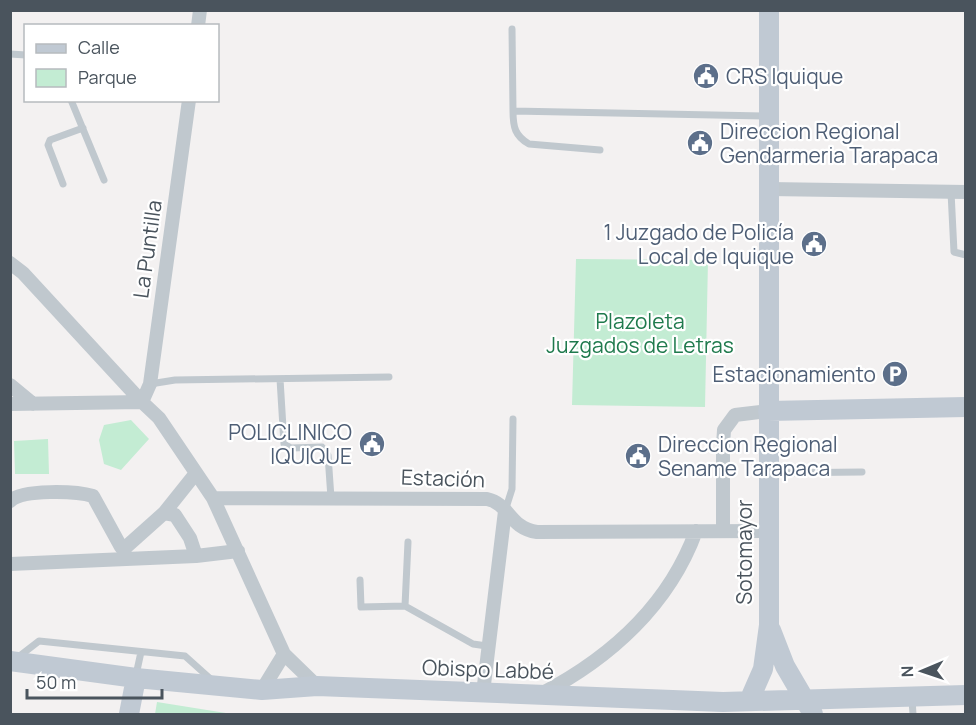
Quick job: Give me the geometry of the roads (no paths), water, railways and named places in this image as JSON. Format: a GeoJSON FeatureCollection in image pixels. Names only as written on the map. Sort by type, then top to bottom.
{"type":"FeatureCollection","features":[{"type":"Feature","properties":{"kind":"street","name":"Sotomayor"},"geometry":{"type":"LineString","coordinates":[[749,701],[763,669],[769,625],[769,10]]}},
{"type":"Feature","properties":{"kind":"street","name":"La Puntilla"},"geometry":{"type":"LineString","coordinates":[[142,402],[150,384],[189,102]]}},
{"type":"Feature","properties":{"kind":"street"},"geometry":{"type":"LineString","coordinates":[[769,189],[966,192]]}},
{"type":"Feature","properties":{"kind":"street"},"geometry":{"type":"LineString","coordinates":[[10,263],[24,273],[142,402],[159,417],[213,498],[284,654],[317,686]]}},
{"type":"Feature","properties":{"kind":"street"},"geometry":{"type":"LineString","coordinates":[[10,386],[33,404]]}},
{"type":"Feature","properties":{"kind":"street"},"geometry":{"type":"LineString","coordinates":[[10,404],[142,402]]}},
{"type":"Feature","properties":{"kind":"street"},"geometry":{"type":"LineString","coordinates":[[723,531],[724,430],[735,415],[768,411],[966,407]]}},
{"type":"Feature","properties":{"kind":"street"},"geometry":{"type":"LineString","coordinates":[[10,501],[17,495],[37,493],[84,493],[93,496],[117,544],[126,547],[164,513],[196,473]]}},
{"type":"Feature","properties":{"kind":"street","name":"Estación"},"geometry":{"type":"LineString","coordinates":[[213,498],[487,499],[497,502],[517,525],[537,532],[768,531]]}},
{"type":"Feature","properties":{"kind":"street"},"geometry":{"type":"LineString","coordinates":[[483,693],[505,511]]}},
{"type":"Feature","properties":{"kind":"street"},"geometry":{"type":"LineString","coordinates":[[164,513],[175,515],[190,538],[196,556]]}},
{"type":"Feature","properties":{"kind":"street"},"geometry":{"type":"LineString","coordinates":[[540,695],[592,665],[639,622],[674,581],[696,531]]}},
{"type":"Feature","properties":{"kind":"street"},"geometry":{"type":"LineString","coordinates":[[10,564],[196,556],[238,551]]}},
{"type":"Feature","properties":{"kind":"street","name":"Sotomayor"},"geometry":{"type":"LineString","coordinates":[[769,625],[785,666],[809,707]]}},
{"type":"Feature","properties":{"kind":"street"},"geometry":{"type":"LineString","coordinates":[[262,690],[284,654]]}},
{"type":"Feature","properties":{"kind":"street","name":"Obispo Labbé"},"geometry":{"type":"LineString","coordinates":[[12,661],[136,678],[262,690],[317,686],[540,695],[722,708],[749,701],[809,707],[913,706],[966,696]]}},
{"type":"Feature","properties":{"kind":"street"},"geometry":{"type":"LineString","coordinates":[[129,714],[136,678]]}},
{"type":"Feature","properties":{"kind":"lane"},"geometry":{"type":"LineString","coordinates":[[512,29],[513,127],[520,138],[529,144],[600,150]]}},
{"type":"Feature","properties":{"kind":"lane"},"geometry":{"type":"LineString","coordinates":[[72,102],[104,180]]}},
{"type":"Feature","properties":{"kind":"lane"},"geometry":{"type":"LineString","coordinates":[[513,111],[769,116]]}},
{"type":"Feature","properties":{"kind":"lane"},"geometry":{"type":"LineString","coordinates":[[63,184],[48,145],[50,140],[83,128]]}},
{"type":"Feature","properties":{"kind":"lane"},"geometry":{"type":"LineString","coordinates":[[951,192],[954,252],[966,255]]}},
{"type":"Feature","properties":{"kind":"lane"},"geometry":{"type":"LineString","coordinates":[[150,384],[174,380],[389,377]]}},
{"type":"Feature","properties":{"kind":"lane"},"geometry":{"type":"LineString","coordinates":[[280,379],[284,444],[291,448],[322,447],[328,455],[331,498]]}},
{"type":"Feature","properties":{"kind":"lane"},"geometry":{"type":"LineString","coordinates":[[505,511],[512,489],[513,420]]}},
{"type":"Feature","properties":{"kind":"lane"},"geometry":{"type":"LineString","coordinates":[[768,473],[861,472]]}},
{"type":"Feature","properties":{"kind":"lane"},"geometry":{"type":"LineString","coordinates":[[405,606],[408,542]]}},
{"type":"Feature","properties":{"kind":"lane"},"geometry":{"type":"LineString","coordinates":[[360,580],[361,607],[405,606],[473,644],[487,646]]}},
{"type":"Feature","properties":{"kind":"lane"},"geometry":{"type":"LineString","coordinates":[[12,661],[39,641],[185,656],[204,670],[218,686]]}},
{"type":"Feature","properties":{"kind":"lane"},"geometry":{"type":"LineString","coordinates":[[136,678],[141,652]]}},
{"type":"Feature","properties":{"kind":"place","name":"CRS Iquique"},"geometry":{"type":"Point","coordinates":[706,76]}},
{"type":"Feature","properties":{"kind":"place","name":"Direccion Regional Gendarmeria Tarapaca"},"geometry":{"type":"Point","coordinates":[700,143]}},
{"type":"Feature","properties":{"kind":"place","name":"1 Juzgado de Policía Local de Iquique"},"geometry":{"type":"Point","coordinates":[814,244]}},
{"type":"Feature","properties":{"kind":"place","name":"Estacionamiento"},"geometry":{"type":"Point","coordinates":[895,374]}},
{"type":"Feature","properties":{"kind":"place","name":"POLICLINICO IQUIQUE"},"geometry":{"type":"Point","coordinates":[372,444]}},
{"type":"Feature","properties":{"kind":"place","name":"Direccion Regional Sename Tarapaca"},"geometry":{"type":"Point","coordinates":[638,456]}},
{"type":"Feature","properties":{"kind":"park label","name":"Plazoleta Juzgados de Letras"},"geometry":{"type":"Point","coordinates":[640,333]}}]}
